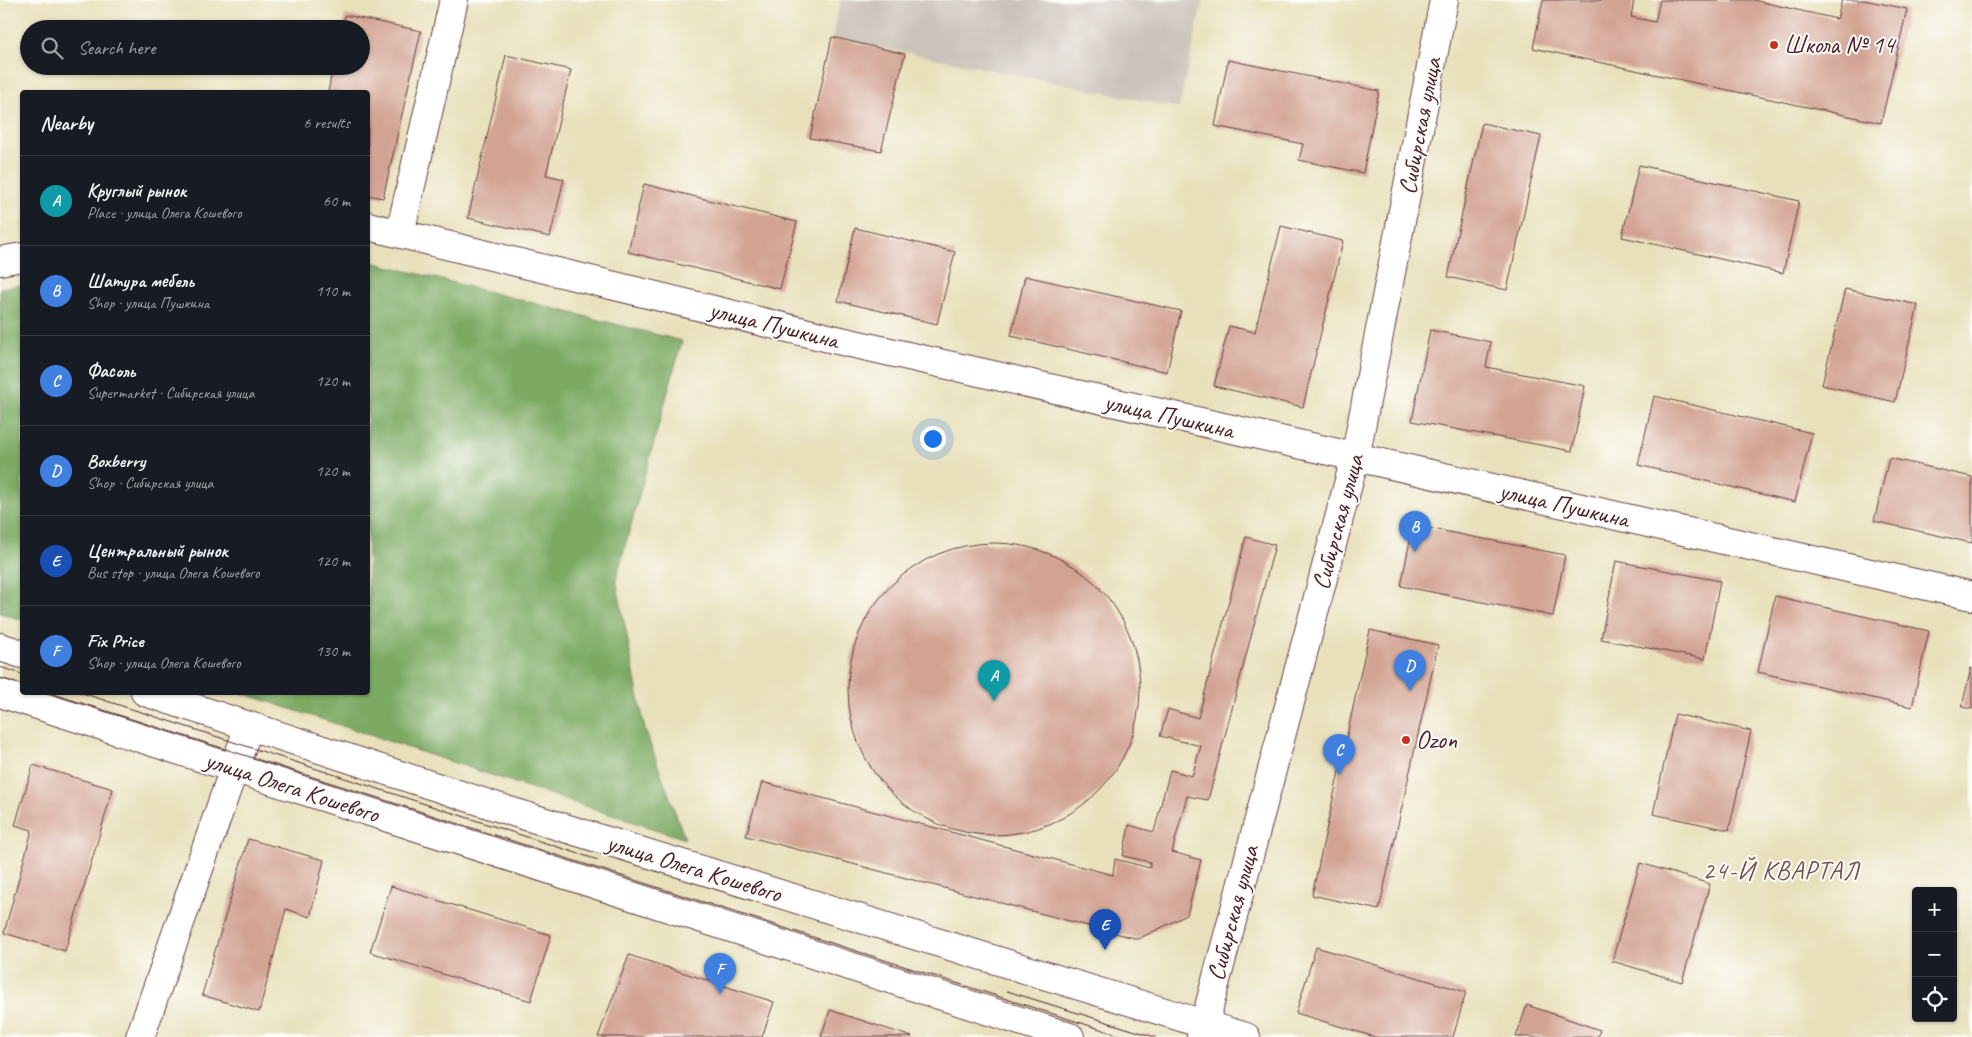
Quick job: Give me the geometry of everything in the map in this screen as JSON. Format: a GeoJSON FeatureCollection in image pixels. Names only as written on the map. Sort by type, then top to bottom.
{"type":"FeatureCollection","features":[{"type":"Feature","properties":{"kind":"street"},"geometry":{"type":"LineString","coordinates":[[400,233],[454,0]]}},
{"type":"Feature","properties":{"kind":"street","name":"Сибирская улица"},"geometry":{"type":"LineString","coordinates":[[1203,1030],[1355,458],[1444,0]]}},
{"type":"Feature","properties":{"kind":"street","name":"улица Пушкина"},"geometry":{"type":"LineString","coordinates":[[370,226],[837,340],[1972,596]]}},
{"type":"Feature","properties":{"kind":"street"},"geometry":{"type":"LineString","coordinates":[[0,261],[20,257]]}},
{"type":"Feature","properties":{"kind":"street"},"geometry":{"type":"LineString","coordinates":[[0,646],[20,653]]}},
{"type":"Feature","properties":{"kind":"street","name":"улица Олега Кошевого"},"geometry":{"type":"LineString","coordinates":[[0,692],[1070,1037]]}},
{"type":"Feature","properties":{"kind":"street","name":"улица Олега Кошевого"},"geometry":{"type":"LineString","coordinates":[[154,695],[516,813],[1203,1030],[1246,1037]]}},
{"type":"Feature","properties":{"kind":"street"},"geometry":{"type":"LineString","coordinates":[[140,1037],[249,726]]}},
{"type":"Feature","properties":{"kind":"shaded area"},"geometry":{"type":"Polygon","coordinates":[[[841,0],[1203,0],[1179,108],[832,37],[841,0]]]}},
{"type":"Feature","properties":{"kind":"green space"},"geometry":{"type":"Polygon","coordinates":[[[370,262],[682,341],[616,579],[645,730],[685,839],[248,695],[370,695],[370,262]]]}},
{"type":"Feature","properties":{"kind":"green space"},"geometry":{"type":"Polygon","coordinates":[[[20,285],[20,619],[0,613],[0,288],[20,285]]]}},
{"type":"Feature","properties":{"kind":"building","name":"Школа № 14"},"geometry":{"type":"Polygon","coordinates":[[[1543,0],[1634,0],[1631,17],[1655,22],[1660,0],[1753,0],[1837,19],[1842,0],[1864,0],[1907,9],[1881,123],[1533,48],[1543,0]]]}},
{"type":"Feature","properties":{"kind":"building"},"geometry":{"type":"Polygon","coordinates":[[[345,15],[369,20],[344,20],[345,15]]]}},
{"type":"Feature","properties":{"kind":"building"},"geometry":{"type":"Polygon","coordinates":[[[370,20],[421,31],[383,198],[370,195],[370,90],[328,90],[331,75],[370,75],[370,20]]]}},
{"type":"Feature","properties":{"kind":"building"},"geometry":{"type":"Polygon","coordinates":[[[832,37],[905,54],[881,151],[810,138],[832,37]]]}},
{"type":"Feature","properties":{"kind":"building"},"geometry":{"type":"Polygon","coordinates":[[[506,55],[571,70],[546,175],[564,179],[550,237],[468,218],[506,55]]]}},
{"type":"Feature","properties":{"kind":"building"},"geometry":{"type":"Polygon","coordinates":[[[1228,60],[1379,91],[1363,173],[1299,160],[1303,144],[1215,126],[1228,60]]]}},
{"type":"Feature","properties":{"kind":"building"},"geometry":{"type":"Polygon","coordinates":[[[1482,123],[1541,136],[1507,290],[1448,277],[1482,123]]]}},
{"type":"Feature","properties":{"kind":"building"},"geometry":{"type":"Polygon","coordinates":[[[1639,165],[1799,201],[1783,273],[1622,237],[1639,165]]]}},
{"type":"Feature","properties":{"kind":"building"},"geometry":{"type":"Polygon","coordinates":[[[644,184],[797,222],[780,289],[628,252],[644,184]]]}},
{"type":"Feature","properties":{"kind":"building"},"geometry":{"type":"Polygon","coordinates":[[[1281,226],[1343,241],[1303,407],[1214,386],[1229,326],[1255,332],[1281,226]]]}},
{"type":"Feature","properties":{"kind":"building"},"geometry":{"type":"Polygon","coordinates":[[[855,228],[955,252],[937,324],[838,301],[855,228]]]}},
{"type":"Feature","properties":{"kind":"building"},"geometry":{"type":"Polygon","coordinates":[[[1025,276],[1181,311],[1167,372],[1011,336],[1025,276]]]}},
{"type":"Feature","properties":{"kind":"building"},"geometry":{"type":"Polygon","coordinates":[[[1845,289],[1918,305],[1895,402],[1822,385],[1845,289]]]}},
{"type":"Feature","properties":{"kind":"building"},"geometry":{"type":"Polygon","coordinates":[[[1430,330],[1491,342],[1486,367],[1585,386],[1572,451],[1412,421],[1430,330]]]}},
{"type":"Feature","properties":{"kind":"building"},"geometry":{"type":"Polygon","coordinates":[[[1654,396],[1812,433],[1795,502],[1638,465],[1654,396]]]}},
{"type":"Feature","properties":{"kind":"building"},"geometry":{"type":"Polygon","coordinates":[[[1889,458],[1972,477],[1972,543],[1874,521],[1889,458]]]}},
{"type":"Feature","properties":{"kind":"building"},"geometry":{"type":"Polygon","coordinates":[[[1413,525],[1565,555],[1553,616],[1401,586],[1413,525]]]}},
{"type":"Feature","properties":{"kind":"building"},"geometry":{"type":"Polygon","coordinates":[[[1246,537],[1275,545],[1208,800],[1187,796],[1172,852],[1201,860],[1187,915],[1138,939],[746,836],[762,782],[1113,875],[1115,859],[1150,868],[1150,862],[1123,856],[1129,825],[1154,832],[1170,770],[1192,776],[1201,746],[1160,736],[1168,709],[1198,718],[1246,537]]]}},
{"type":"Feature","properties":{"kind":"building"},"geometry":{"type":"Polygon","coordinates":[[[994,543],[1036,549],[1063,560],[1087,576],[1107,596],[1123,620],[1134,647],[1140,689],[1134,731],[1123,758],[1107,782],[1087,802],[1063,818],[1036,829],[994,835],[952,829],[925,818],[901,802],[881,782],[865,758],[854,731],[848,689],[854,647],[865,620],[881,596],[901,576],[925,560],[952,549],[994,543]]]}},
{"type":"Feature","properties":{"kind":"building"},"geometry":{"type":"Polygon","coordinates":[[[1616,561],[1720,581],[1705,659],[1601,639],[1616,561]]]}},
{"type":"Feature","properties":{"kind":"building"},"geometry":{"type":"Polygon","coordinates":[[[1775,596],[1929,631],[1912,707],[1758,672],[1775,596]]]}},
{"type":"Feature","properties":{"kind":"building"},"geometry":{"type":"Polygon","coordinates":[[[1370,630],[1438,645],[1379,910],[1312,895],[1370,630]]]}},
{"type":"Feature","properties":{"kind":"building"},"geometry":{"type":"Polygon","coordinates":[[[1972,668],[1972,709],[1962,707],[1972,668]]]}},
{"type":"Feature","properties":{"kind":"building"},"geometry":{"type":"Polygon","coordinates":[[[1675,714],[1751,731],[1729,830],[1653,814],[1675,714]]]}},
{"type":"Feature","properties":{"kind":"building"},"geometry":{"type":"Polygon","coordinates":[[[33,765],[113,789],[65,951],[4,933],[32,830],[15,825],[33,765]]]}},
{"type":"Feature","properties":{"kind":"building"},"geometry":{"type":"Polygon","coordinates":[[[248,839],[324,860],[310,917],[286,909],[259,1012],[202,995],[248,839]]]}},
{"type":"Feature","properties":{"kind":"building"},"geometry":{"type":"Polygon","coordinates":[[[1640,863],[1710,884],[1682,982],[1612,961],[1640,863]]]}},
{"type":"Feature","properties":{"kind":"building"},"geometry":{"type":"Polygon","coordinates":[[[391,886],[551,935],[531,1001],[370,952],[391,886]]]}},
{"type":"Feature","properties":{"kind":"building"},"geometry":{"type":"Polygon","coordinates":[[[1316,947],[1466,992],[1453,1037],[1375,1037],[1296,1013],[1316,947]]]}},
{"type":"Feature","properties":{"kind":"building"},"geometry":{"type":"Polygon","coordinates":[[[629,955],[774,1002],[762,1037],[598,1037],[629,955]]]}},
{"type":"Feature","properties":{"kind":"building"},"geometry":{"type":"Polygon","coordinates":[[[1527,1005],[1600,1030],[1597,1037],[1516,1037],[1527,1005]]]}},
{"type":"Feature","properties":{"kind":"building"},"geometry":{"type":"Polygon","coordinates":[[[830,1010],[912,1037],[821,1037],[830,1010]]]}},
{"type":"Feature","properties":{"kind":"tram line"},"geometry":{"type":"LineString","coordinates":[[0,667],[20,673]]}},
{"type":"Feature","properties":{"kind":"tram line"},"geometry":{"type":"LineString","coordinates":[[0,678],[20,684]]}},
{"type":"Feature","properties":{"kind":"tram line"},"geometry":{"type":"LineString","coordinates":[[56,695],[1125,1037]]}},
{"type":"Feature","properties":{"kind":"tram line"},"geometry":{"type":"LineString","coordinates":[[88,695],[598,860]]}},
{"type":"Feature","properties":{"kind":"tram line"},"geometry":{"type":"LineString","coordinates":[[1007,991],[1155,1037]]}},
{"type":"Feature","properties":{"kind":"place","name":"Школа № 14"},"geometry":{"type":"Point","coordinates":[1774,45]}},
{"type":"Feature","properties":{"kind":"place","name":"Шатура мебель"},"geometry":{"type":"Point","coordinates":[1415,552]}},
{"type":"Feature","properties":{"kind":"place","name":"Boxberry"},"geometry":{"type":"Point","coordinates":[1410,691]}},
{"type":"Feature","properties":{"kind":"place","name":"Круглый рынок"},"geometry":{"type":"Point","coordinates":[994,701]}},
{"type":"Feature","properties":{"kind":"place","name":"Ozon"},"geometry":{"type":"Point","coordinates":[1406,740]}},
{"type":"Feature","properties":{"kind":"place","name":"Фасоль"},"geometry":{"type":"Point","coordinates":[1339,775]}},
{"type":"Feature","properties":{"kind":"place","name":"Центральный рынок"},"geometry":{"type":"Point","coordinates":[1105,950]}},
{"type":"Feature","properties":{"kind":"place","name":"Fix Price"},"geometry":{"type":"Point","coordinates":[720,994]}},
{"type":"Feature","properties":{"kind":"district","name":"24-Й КВАРТАЛ"},"geometry":{"type":"Point","coordinates":[1781,870]}}]}
